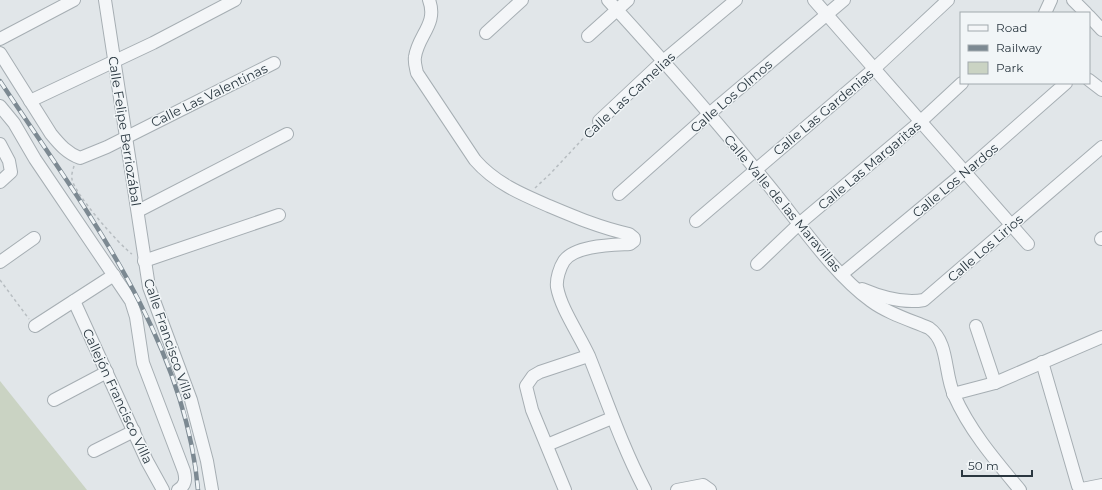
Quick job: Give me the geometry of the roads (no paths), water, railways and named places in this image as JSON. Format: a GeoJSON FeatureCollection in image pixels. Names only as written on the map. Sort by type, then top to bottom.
{"type":"FeatureCollection","features":[{"type":"Feature","properties":{"kind":"street"},"geometry":{"type":"LineString","coordinates":[[0,39],[74,0]]}},
{"type":"Feature","properties":{"kind":"street","name":"Calle Felipe Berriozábal"},"geometry":{"type":"LineString","coordinates":[[105,0],[138,211],[144,261]]}},
{"type":"Feature","properties":{"kind":"street"},"geometry":{"type":"LineString","coordinates":[[0,53],[30,101],[153,43],[235,0]]}},
{"type":"Feature","properties":{"kind":"street"},"geometry":{"type":"LineString","coordinates":[[429,0],[433,10],[431,21],[416,49],[414,59],[417,73],[475,160],[497,181],[527,197],[575,218],[629,234],[634,238],[634,241],[630,244],[595,247],[570,255],[564,261],[559,272],[557,285],[561,300],[588,356],[623,446],[645,490]]}},
{"type":"Feature","properties":{"kind":"street","name":"Calle Valle de las Maravillas"},"geometry":{"type":"LineString","coordinates":[[608,0],[709,114],[852,285],[874,304],[929,328],[936,333],[941,341],[953,394],[977,437],[1020,490]]}},
{"type":"Feature","properties":{"kind":"street"},"geometry":{"type":"LineString","coordinates":[[588,36],[628,0]]}},
{"type":"Feature","properties":{"kind":"street","name":"Calle Las Camelias"},"geometry":{"type":"LineString","coordinates":[[599,121],[663,61],[736,0]]}},
{"type":"Feature","properties":{"kind":"street"},"geometry":{"type":"LineString","coordinates":[[814,0],[966,171],[1028,244]]}},
{"type":"Feature","properties":{"kind":"street","name":"Calle Los Olmos"},"geometry":{"type":"LineString","coordinates":[[619,194],[709,114],[844,0]]}},
{"type":"Feature","properties":{"kind":"street","name":"Calle Las Gardenias"},"geometry":{"type":"LineString","coordinates":[[696,221],[875,68],[948,0]]}},
{"type":"Feature","properties":{"kind":"street"},"geometry":{"type":"LineString","coordinates":[[1045,12],[1051,0]]}},
{"type":"Feature","properties":{"kind":"street"},"geometry":{"type":"LineString","coordinates":[[1073,0],[1085,12]]}},
{"type":"Feature","properties":{"kind":"street"},"geometry":{"type":"LineString","coordinates":[[486,33],[516,2]]}},
{"type":"Feature","properties":{"kind":"street"},"geometry":{"type":"LineString","coordinates":[[1090,17],[1102,30]]}},
{"type":"Feature","properties":{"kind":"street","name":"Calle Las Valentinas"},"geometry":{"type":"LineString","coordinates":[[30,101],[60,146],[71,154],[80,158],[126,138],[274,63]]}},
{"type":"Feature","properties":{"kind":"street"},"geometry":{"type":"LineString","coordinates":[[1090,81],[1102,90]]}},
{"type":"Feature","properties":{"kind":"street","name":"Calle Las Margaritas"},"geometry":{"type":"LineString","coordinates":[[757,264],[800,223],[922,121],[961,84]]}},
{"type":"Feature","properties":{"kind":"street","name":"Calle Los Nardos"},"geometry":{"type":"LineString","coordinates":[[842,274],[966,171],[1065,84]]}},
{"type":"Feature","properties":{"kind":"street","name":"Calle Francisco Villa"},"geometry":{"type":"LineString","coordinates":[[0,106],[14,123],[35,159],[134,307],[143,363],[186,479],[179,489]]}},
{"type":"Feature","properties":{"kind":"street"},"geometry":{"type":"LineString","coordinates":[[138,211],[287,134]]}},
{"type":"Feature","properties":{"kind":"street"},"geometry":{"type":"LineString","coordinates":[[0,144],[12,168],[11,172],[0,182]]}},
{"type":"Feature","properties":{"kind":"street","name":"Calle Los Lirios"},"geometry":{"type":"LineString","coordinates":[[852,285],[886,298],[918,301],[924,300],[1102,147]]}},
{"type":"Feature","properties":{"kind":"street"},"geometry":{"type":"LineString","coordinates":[[144,261],[279,215]]}},
{"type":"Feature","properties":{"kind":"street"},"geometry":{"type":"LineString","coordinates":[[2,257],[34,238]]}},
{"type":"Feature","properties":{"kind":"street","name":"Calle Francisco Villa"},"geometry":{"type":"LineString","coordinates":[[144,261],[152,294],[191,400],[207,462],[212,490]]}},
{"type":"Feature","properties":{"kind":"street"},"geometry":{"type":"LineString","coordinates":[[34,326],[114,275]]}},
{"type":"Feature","properties":{"kind":"street","name":"Callejón Francisco Villa"},"geometry":{"type":"LineString","coordinates":[[74,301],[147,461],[163,490]]}},
{"type":"Feature","properties":{"kind":"street"},"geometry":{"type":"LineString","coordinates":[[976,326],[995,384]]}},
{"type":"Feature","properties":{"kind":"street"},"geometry":{"type":"LineString","coordinates":[[953,394],[995,384],[1042,362],[1102,337]]}},
{"type":"Feature","properties":{"kind":"street"},"geometry":{"type":"LineString","coordinates":[[565,490],[528,396],[526,386],[533,376],[588,356]]}},
{"type":"Feature","properties":{"kind":"street"},"geometry":{"type":"LineString","coordinates":[[1042,362],[1078,486],[1082,489],[1102,485]]}},
{"type":"Feature","properties":{"kind":"street"},"geometry":{"type":"LineString","coordinates":[[54,400],[107,372]]}},
{"type":"Feature","properties":{"kind":"street"},"geometry":{"type":"LineString","coordinates":[[547,445],[612,418]]}},
{"type":"Feature","properties":{"kind":"street"},"geometry":{"type":"LineString","coordinates":[[94,451],[134,431]]}},
{"type":"Feature","properties":{"kind":"street"},"geometry":{"type":"LineString","coordinates":[[677,490],[707,487]]}},
{"type":"Feature","properties":{"kind":"railway"},"geometry":{"type":"LineString","coordinates":[[0,81],[95,225],[125,275],[151,326],[173,379],[189,434],[198,490]]}}]}
